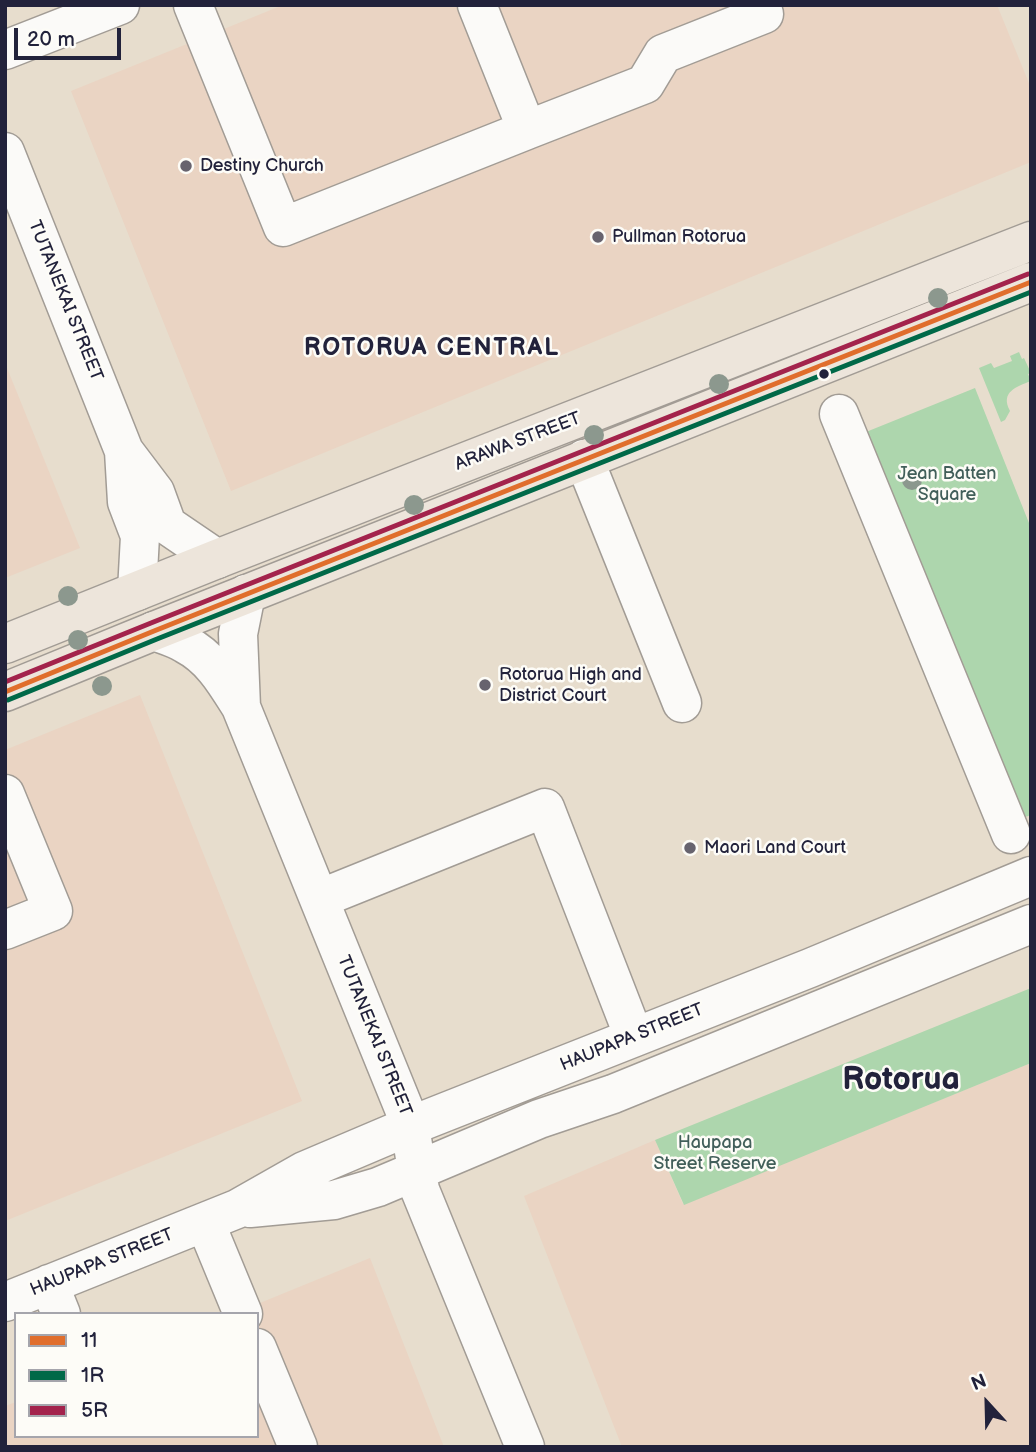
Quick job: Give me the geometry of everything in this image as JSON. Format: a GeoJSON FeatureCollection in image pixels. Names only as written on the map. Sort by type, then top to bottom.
{"type":"FeatureCollection","features":[{"type":"Feature","properties":{"kind":"main road","name":"ARAWA STREET"},"geometry":{"type":"LineString","coordinates":[[5,644],[1031,241]]}},
{"type":"Feature","properties":{"kind":"main road"},"geometry":{"type":"LineString","coordinates":[[5,692],[1031,282]]}},
{"type":"Feature","properties":{"kind":"street"},"geometry":{"type":"LineString","coordinates":[[5,50],[120,5]]}},
{"type":"Feature","properties":{"kind":"street"},"geometry":{"type":"LineString","coordinates":[[192,5],[283,228],[645,85],[663,54],[764,14],[760,5]]}},
{"type":"Feature","properties":{"kind":"street"},"geometry":{"type":"LineString","coordinates":[[477,5],[527,130]]}},
{"type":"Feature","properties":{"kind":"street","name":"TUTANEKAI STREET"},"geometry":{"type":"LineString","coordinates":[[5,152],[124,452],[155,492],[167,525],[217,559]]}},
{"type":"Feature","properties":{"kind":"street"},"geometry":{"type":"LineString","coordinates":[[852,310],[866,348]]}},
{"type":"Feature","properties":{"kind":"street"},"geometry":{"type":"LineString","coordinates":[[839,414],[1011,834]]}},
{"type":"Feature","properties":{"kind":"street","name":"TUTANEKAI STREET"},"geometry":{"type":"LineString","coordinates":[[124,452],[127,502],[140,536],[137,591]]}},
{"type":"Feature","properties":{"kind":"street"},"geometry":{"type":"LineString","coordinates":[[584,460],[682,703]]}},
{"type":"Feature","properties":{"kind":"street","name":"TUTANEKAI STREET"},"geometry":{"type":"LineString","coordinates":[[241,707],[238,634],[246,594]]}},
{"type":"Feature","properties":{"kind":"street","name":"TUTANEKAI STREET"},"geometry":{"type":"LineString","coordinates":[[153,631],[183,642],[203,654],[241,707],[410,1126],[420,1189],[525,1447]]}},
{"type":"Feature","properties":{"kind":"street"},"geometry":{"type":"LineString","coordinates":[[5,794],[53,911],[5,930]]}},
{"type":"Feature","properties":{"kind":"street"},"geometry":{"type":"LineString","coordinates":[[319,899],[545,808],[634,1037]]}},
{"type":"Feature","properties":{"kind":"street","name":"HAUPAPA STREET"},"geometry":{"type":"LineString","coordinates":[[28,1293],[221,1215],[304,1171],[410,1126],[810,968],[1031,876]]}},
{"type":"Feature","properties":{"kind":"street","name":"HAUPAPA STREET"},"geometry":{"type":"LineString","coordinates":[[221,1215],[334,1200],[378,1186],[539,1119],[613,1094],[826,1009],[1031,924]]}},
{"type":"Feature","properties":{"kind":"street"},"geometry":{"type":"LineString","coordinates":[[810,968],[826,1009]]}},
{"type":"Feature","properties":{"kind":"street"},"geometry":{"type":"LineString","coordinates":[[221,1215],[243,1312]]}},
{"type":"Feature","properties":{"kind":"street"},"geometry":{"type":"LineString","coordinates":[[259,1353],[298,1447]]}},
{"type":"Feature","properties":{"kind":"shaded area"},"geometry":{"type":"Polygon","coordinates":[[[283,5],[997,5],[1031,88],[1031,162],[231,491],[71,91],[283,5]]]}},
{"type":"Feature","properties":{"kind":"shaded area"},"geometry":{"type":"Polygon","coordinates":[[[5,363],[80,548],[5,578],[5,363]]]}},
{"type":"Feature","properties":{"kind":"shaded area"},"geometry":{"type":"Polygon","coordinates":[[[140,695],[302,1101],[5,1221],[5,750],[140,695]]]}},
{"type":"Feature","properties":{"kind":"shaded area"},"geometry":{"type":"Polygon","coordinates":[[[1031,1063],[1031,1447],[622,1447],[524,1196],[655,1140],[683,1204],[1031,1063]]]}},
{"type":"Feature","properties":{"kind":"shaded area"},"geometry":{"type":"Polygon","coordinates":[[[370,1258],[444,1447],[5,1447],[5,1406],[14,1403],[14,1438],[259,1438],[259,1312],[238,1312],[370,1258]]]}},
{"type":"Feature","properties":{"kind":"green space"},"geometry":{"type":"Polygon","coordinates":[[[1019,352],[1031,373],[1028,374],[1031,381],[1015,388],[1008,395],[1007,405],[1010,411],[1001,422],[979,368],[991,363],[994,368],[1012,361],[1010,356],[1019,352]]]}},
{"type":"Feature","properties":{"kind":"green space","name":"Jean Batten Square"},"geometry":{"type":"Polygon","coordinates":[[[975,388],[1031,528],[1031,815],[1017,820],[861,434],[975,388]]]}},
{"type":"Feature","properties":{"kind":"green space","name":"Haupapa Street Reserve"},"geometry":{"type":"Polygon","coordinates":[[[1031,988],[1031,1063],[684,1205],[655,1140],[1031,988]]]}},
{"type":"Feature","properties":{"kind":"transit line","name":"5R"},"geometry":{"type":"LineString","coordinates":[[5,682],[1028,274]]}},
{"type":"Feature","properties":{"kind":"transit line","name":"11"},"geometry":{"type":"LineString","coordinates":[[5,692],[1031,282]]}},
{"type":"Feature","properties":{"kind":"transit line","name":"1R"},"geometry":{"type":"LineString","coordinates":[[8,700],[1031,292]]}},
{"type":"Feature","properties":{"kind":"place","name":"Destiny Church"},"geometry":{"type":"Point","coordinates":[186,166]}},
{"type":"Feature","properties":{"kind":"place","name":"Pullman Rotorua"},"geometry":{"type":"Point","coordinates":[598,237]}},
{"type":"Feature","properties":{"kind":"place","name":"Rotorua High and District Court"},"geometry":{"type":"Point","coordinates":[485,685]}},
{"type":"Feature","properties":{"kind":"place","name":"Maori Land Court"},"geometry":{"type":"Point","coordinates":[690,848]}},
{"type":"Feature","properties":{"kind":"district","name":"ROTORUA CENTRAL"},"geometry":{"type":"Point","coordinates":[432,349]}},
{"type":"Feature","properties":{"kind":"district","name":"Rotorua"},"geometry":{"type":"Point","coordinates":[901,1081]}}]}
